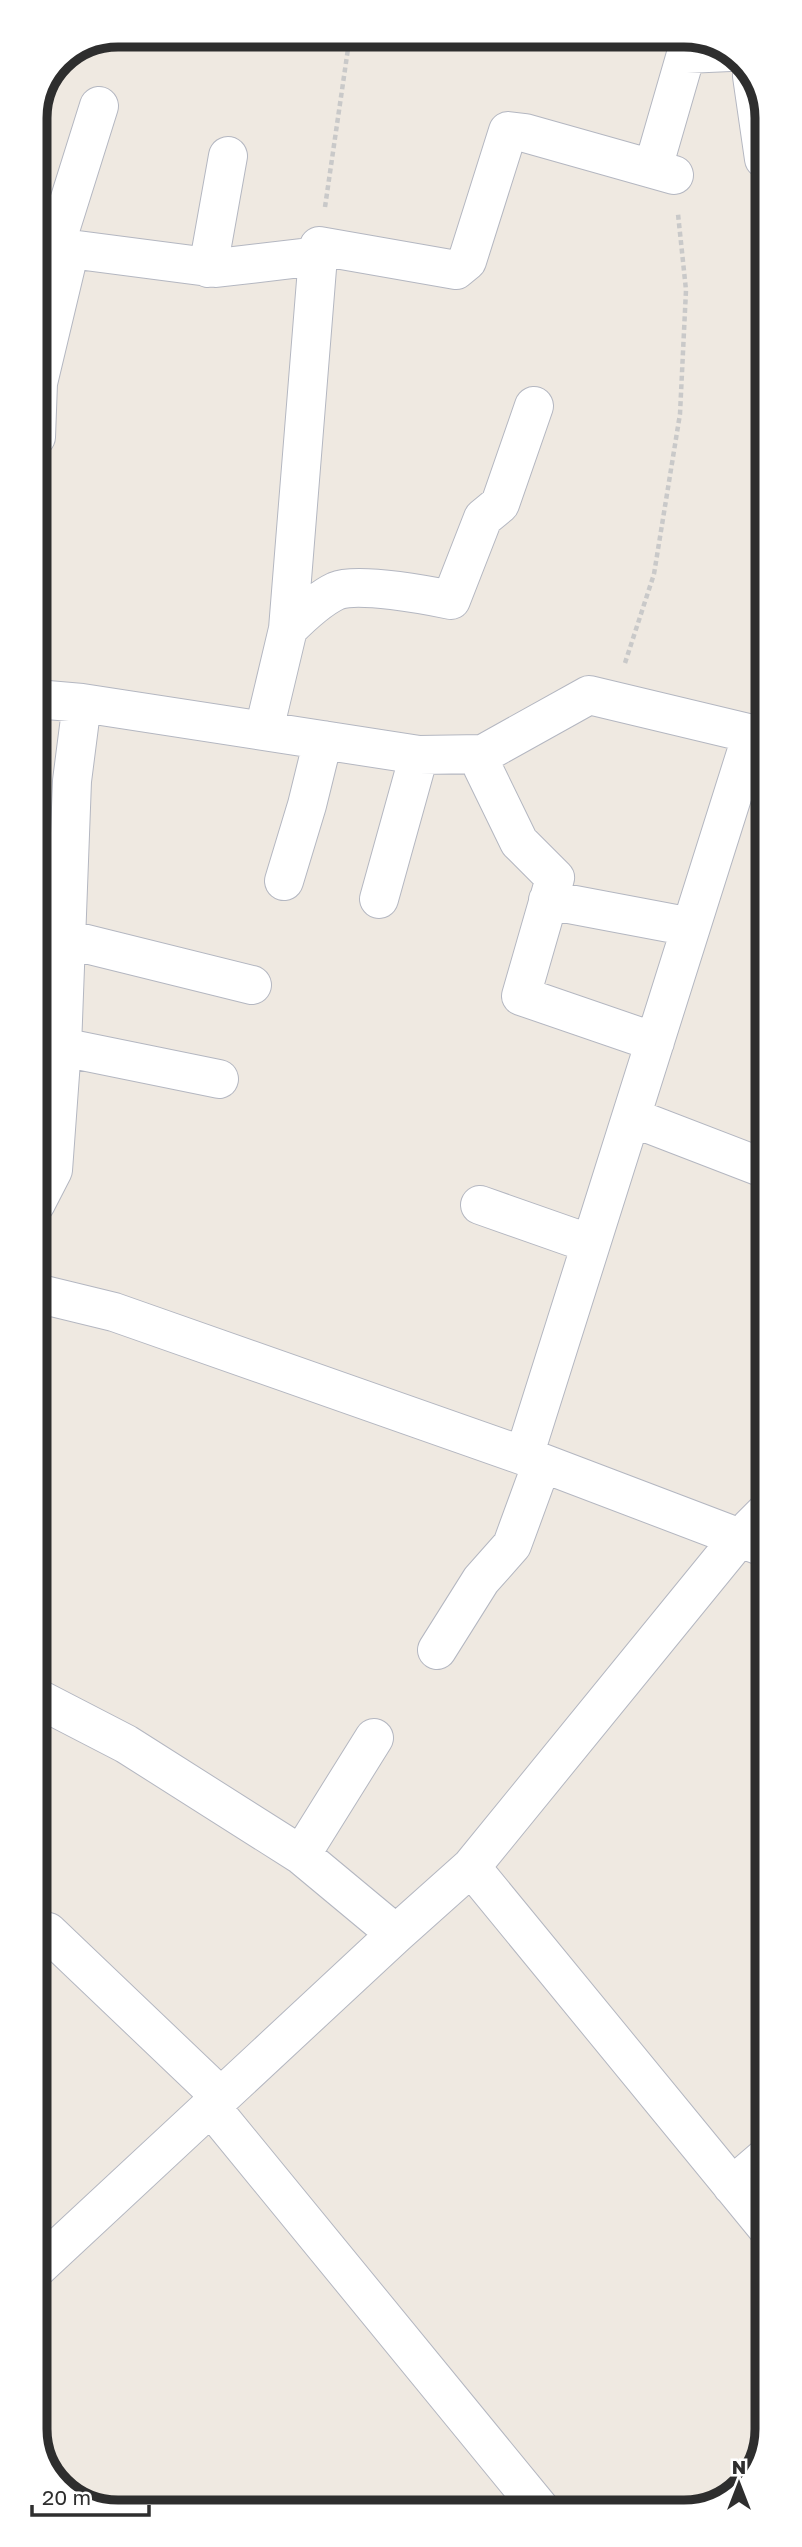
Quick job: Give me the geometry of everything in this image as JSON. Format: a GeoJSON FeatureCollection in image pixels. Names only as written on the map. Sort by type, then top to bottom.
{"type":"FeatureCollection","features":[{"type":"Feature","properties":{"kind":"street"},"geometry":{"type":"LineString","coordinates":[[319,246],[456,270],[467,261],[508,131],[525,133],[664,171],[686,54],[711,53]]}},
{"type":"Feature","properties":{"kind":"street"},"geometry":{"type":"LineString","coordinates":[[47,304],[54,242],[99,106]]}},
{"type":"Feature","properties":{"kind":"street"},"geometry":{"type":"LineString","coordinates":[[208,268],[228,156]]}},
{"type":"Feature","properties":{"kind":"street"},"geometry":{"type":"LineString","coordinates":[[54,242],[208,268],[318,256],[288,629],[264,730]]}},
{"type":"Feature","properties":{"kind":"street"},"geometry":{"type":"LineString","coordinates":[[288,629],[337,591],[374,588],[451,600],[483,518],[500,504],[534,406]]}},
{"type":"Feature","properties":{"kind":"street"},"geometry":{"type":"LineString","coordinates":[[47,700],[82,703],[419,755],[479,754],[589,695],[755,731]]}},
{"type":"Feature","properties":{"kind":"street"},"geometry":{"type":"LineString","coordinates":[[47,1182],[53,1170],[49,1048],[66,939],[72,781],[82,703]]}},
{"type":"Feature","properties":{"kind":"street"},"geometry":{"type":"LineString","coordinates":[[284,881],[323,740]]}},
{"type":"Feature","properties":{"kind":"street"},"geometry":{"type":"LineString","coordinates":[[437,1650],[481,1580],[512,1545],[591,1244],[691,927],[755,743]]}},
{"type":"Feature","properties":{"kind":"street"},"geometry":{"type":"LineString","coordinates":[[479,754],[483,768],[519,842],[555,878],[521,996],[655,1042]]}},
{"type":"Feature","properties":{"kind":"street"},"geometry":{"type":"LineString","coordinates":[[379,899],[419,755]]}},
{"type":"Feature","properties":{"kind":"street"},"geometry":{"type":"LineString","coordinates":[[548,900],[691,927]]}},
{"type":"Feature","properties":{"kind":"street"},"geometry":{"type":"LineString","coordinates":[[66,939],[252,985]]}},
{"type":"Feature","properties":{"kind":"street"},"geometry":{"type":"LineString","coordinates":[[49,1048],[219,1079]]}},
{"type":"Feature","properties":{"kind":"street"},"geometry":{"type":"LineString","coordinates":[[631,1117],[755,1165]]}},
{"type":"Feature","properties":{"kind":"street"},"geometry":{"type":"LineString","coordinates":[[480,1205],[591,1244]]}},
{"type":"Feature","properties":{"kind":"street"},"geometry":{"type":"LineString","coordinates":[[47,1296],[114,1312],[533,1460],[755,1531],[471,1867],[47,2258]]}},
{"type":"Feature","properties":{"kind":"street"},"geometry":{"type":"LineString","coordinates":[[47,1703],[126,1744],[301,1855],[396,1934]]}},
{"type":"Feature","properties":{"kind":"street"},"geometry":{"type":"LineString","coordinates":[[301,1855],[374,1738]]}},
{"type":"Feature","properties":{"kind":"street"},"geometry":{"type":"LineString","coordinates":[[471,1867],[755,2214]]}},
{"type":"Feature","properties":{"kind":"street"},"geometry":{"type":"LineString","coordinates":[[48,1932],[216,2102],[533,2500]]}},
{"type":"Feature","properties":{"kind":"street"},"geometry":{"type":"LineString","coordinates":[[732,2186],[755,2166]]}},
{"type":"Feature","properties":{"kind":"path"},"geometry":{"type":"LineString","coordinates":[[319,246],[349,47]]}},
{"type":"Feature","properties":{"kind":"path"},"geometry":{"type":"LineString","coordinates":[[613,701],[654,574],[680,414],[686,290],[664,171]]}}]}
